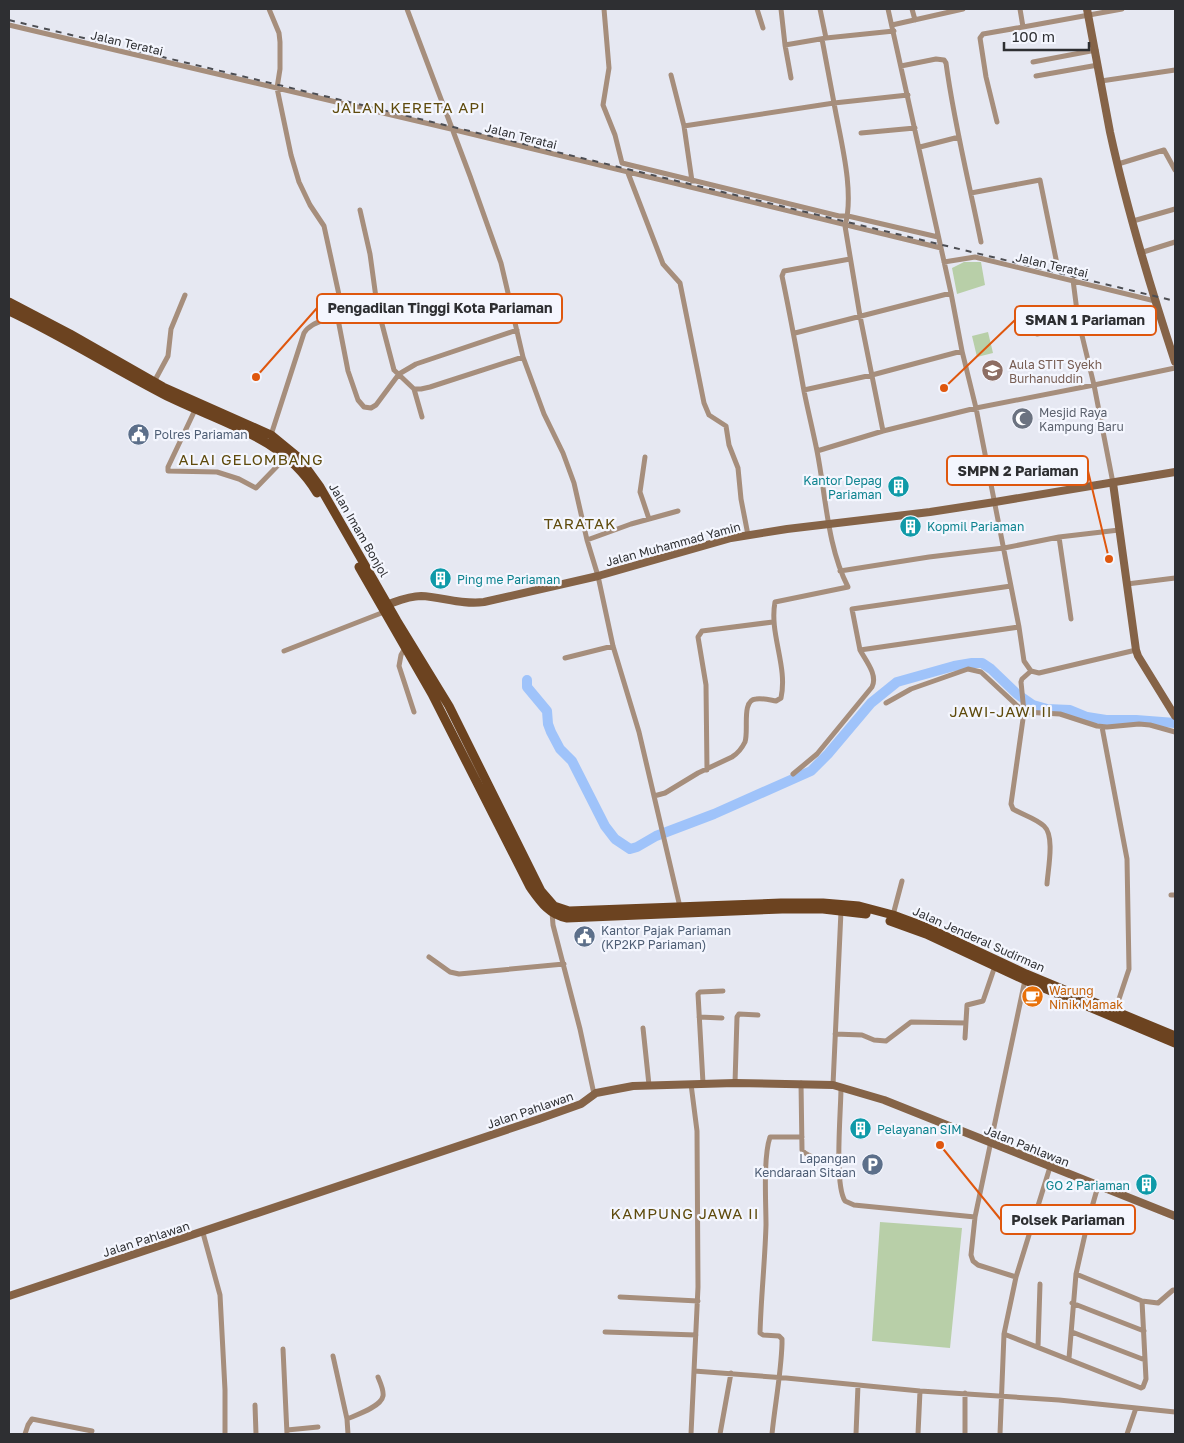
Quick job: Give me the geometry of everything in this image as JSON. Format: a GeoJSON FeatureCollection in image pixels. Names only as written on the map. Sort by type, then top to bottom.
{"type":"FeatureCollection","features":[{"type":"Feature","properties":{"kind":"main road","name":"Jalan Imam Bonjol"},"geometry":{"type":"LineString","coordinates":[[10,307],[73,343],[239,425],[264,440],[287,456],[303,472],[330,510]]}},
{"type":"Feature","properties":{"kind":"main road","name":"Jalan Imam Bonjol"},"geometry":{"type":"LineString","coordinates":[[125,369],[195,410],[271,435],[306,466],[432,694],[440,712],[553,911]]}},
{"type":"Feature","properties":{"kind":"main road","name":"Jalan Imam Bonjol"},"geometry":{"type":"LineString","coordinates":[[384,608],[449,706],[492,804]]}},
{"type":"Feature","properties":{"kind":"main road"},"geometry":{"type":"LineString","coordinates":[[440,712],[449,706]]}},
{"type":"Feature","properties":{"kind":"main road","name":"Jalan Jenderal Sudirman"},"geometry":{"type":"LineString","coordinates":[[634,913],[680,908],[841,904],[859,906],[928,928],[995,966],[1025,980],[1113,1015],[1175,1036]]}},
{"type":"Feature","properties":{"kind":"main road","name":"Jalan Jenderal Sudirman"},"geometry":{"type":"LineString","coordinates":[[553,911],[634,913],[781,906],[858,912],[892,921],[971,951],[1026,974],[1175,1043]]}},
{"type":"Feature","properties":{"kind":"street"},"geometry":{"type":"LineString","coordinates":[[269,9],[278,29],[280,42],[280,69],[277,88],[291,155],[299,182],[310,205],[324,226],[340,297],[340,309],[337,314],[348,371],[358,400],[364,407],[371,408],[376,405],[399,374],[425,359],[517,330]]}},
{"type":"Feature","properties":{"kind":"street"},"geometry":{"type":"LineString","coordinates":[[407,9],[501,263],[523,357],[544,414],[563,453],[574,483],[587,540],[598,576],[613,646],[639,732],[680,908]]}},
{"type":"Feature","properties":{"kind":"street"},"geometry":{"type":"LineString","coordinates":[[604,9],[609,68],[603,105],[615,135],[622,163],[839,216],[848,216],[938,237]]}},
{"type":"Feature","properties":{"kind":"street"},"geometry":{"type":"LineString","coordinates":[[757,9],[763,28]]}},
{"type":"Feature","properties":{"kind":"street"},"geometry":{"type":"LineString","coordinates":[[781,9],[791,78]]}},
{"type":"Feature","properties":{"kind":"street"},"geometry":{"type":"LineString","coordinates":[[820,9],[847,176],[848,216],[845,226],[860,316],[883,431]]}},
{"type":"Feature","properties":{"kind":"street"},"geometry":{"type":"LineString","coordinates":[[888,9],[920,147],[962,351],[976,408],[1012,586],[1024,660],[1031,671]]}},
{"type":"Feature","properties":{"kind":"street"},"geometry":{"type":"LineString","coordinates":[[912,9],[915,20]]}},
{"type":"Feature","properties":{"kind":"street"},"geometry":{"type":"LineString","coordinates":[[934,9],[935,16]]}},
{"type":"Feature","properties":{"kind":"street"},"geometry":{"type":"LineString","coordinates":[[785,45],[893,28],[915,20],[963,9]]}},
{"type":"Feature","properties":{"kind":"street"},"geometry":{"type":"LineString","coordinates":[[1020,9],[1023,27]]}},
{"type":"Feature","properties":{"kind":"street"},"geometry":{"type":"LineString","coordinates":[[997,122],[986,77],[980,38],[983,34],[1088,12],[1122,9]]}},
{"type":"Feature","properties":{"kind":"street"},"geometry":{"type":"LineString","coordinates":[[1088,12],[1118,164],[1154,301],[1175,362]]}},
{"type":"Feature","properties":{"kind":"street","name":"Jalan Teratai"},"geometry":{"type":"LineString","coordinates":[[9,25],[451,129],[941,248]]}},
{"type":"Feature","properties":{"kind":"street"},"geometry":{"type":"LineString","coordinates":[[1033,62],[1096,50]]}},
{"type":"Feature","properties":{"kind":"street"},"geometry":{"type":"LineString","coordinates":[[901,66],[936,59],[944,60],[946,63],[981,242]]}},
{"type":"Feature","properties":{"kind":"street"},"geometry":{"type":"LineString","coordinates":[[1036,76],[1098,65]]}},
{"type":"Feature","properties":{"kind":"street"},"geometry":{"type":"LineString","coordinates":[[1101,81],[1175,70]]}},
{"type":"Feature","properties":{"kind":"street"},"geometry":{"type":"LineString","coordinates":[[671,75],[684,126],[692,181]]}},
{"type":"Feature","properties":{"kind":"street"},"geometry":{"type":"LineString","coordinates":[[684,126],[834,103],[908,95]]}},
{"type":"Feature","properties":{"kind":"street"},"geometry":{"type":"LineString","coordinates":[[861,133],[915,128]]}},
{"type":"Feature","properties":{"kind":"street"},"geometry":{"type":"LineString","coordinates":[[920,147],[959,137]]}},
{"type":"Feature","properties":{"kind":"street"},"geometry":{"type":"LineString","coordinates":[[1118,164],[1164,150],[1175,170]]}},
{"type":"Feature","properties":{"kind":"street"},"geometry":{"type":"LineString","coordinates":[[628,173],[663,264],[680,283],[704,403],[709,415],[726,426],[729,445],[738,468],[740,498],[748,535]]}},
{"type":"Feature","properties":{"kind":"street"},"geometry":{"type":"LineString","coordinates":[[971,192],[1040,180],[1057,264]]}},
{"type":"Feature","properties":{"kind":"street"},"geometry":{"type":"LineString","coordinates":[[1133,220],[1175,209]]}},
{"type":"Feature","properties":{"kind":"street"},"geometry":{"type":"LineString","coordinates":[[360,210],[370,254],[377,305],[394,370],[414,389],[422,417]]}},
{"type":"Feature","properties":{"kind":"street"},"geometry":{"type":"LineString","coordinates":[[1140,252],[1175,242]]}},
{"type":"Feature","properties":{"kind":"street","name":"Jalan Teratai"},"geometry":{"type":"LineString","coordinates":[[944,262],[975,257],[1154,301]]}},
{"type":"Feature","properties":{"kind":"street"},"geometry":{"type":"LineString","coordinates":[[654,796],[666,794],[698,773],[732,758],[742,746],[747,730],[746,711],[752,700],[757,698],[776,701],[781,698],[781,665],[773,622],[776,601],[848,587],[840,571],[829,524],[795,333],[782,272],[850,259]]}},
{"type":"Feature","properties":{"kind":"street"},"geometry":{"type":"LineString","coordinates":[[1073,280],[1079,326],[1094,385],[1116,493],[1119,530],[1136,650],[1175,716]]}},
{"type":"Feature","properties":{"kind":"street"},"geometry":{"type":"LineString","coordinates":[[795,333],[951,293]]}},
{"type":"Feature","properties":{"kind":"street"},"geometry":{"type":"LineString","coordinates":[[154,382],[168,356],[171,329],[185,295]]}},
{"type":"Feature","properties":{"kind":"street"},"geometry":{"type":"LineString","coordinates":[[271,435],[304,333],[313,323],[337,314],[377,305]]}},
{"type":"Feature","properties":{"kind":"street"},"geometry":{"type":"LineString","coordinates":[[1037,334],[1079,326]]}},
{"type":"Feature","properties":{"kind":"street"},"geometry":{"type":"LineString","coordinates":[[804,390],[872,375],[962,351]]}},
{"type":"Feature","properties":{"kind":"street"},"geometry":{"type":"LineString","coordinates":[[414,389],[430,387],[523,357]]}},
{"type":"Feature","properties":{"kind":"street"},"geometry":{"type":"LineString","coordinates":[[817,451],[883,431],[976,408],[1175,368]]}},
{"type":"Feature","properties":{"kind":"street"},"geometry":{"type":"LineString","coordinates":[[195,410],[168,467],[168,471],[217,472],[239,479],[256,488],[287,456]]}},
{"type":"Feature","properties":{"kind":"street"},"geometry":{"type":"LineString","coordinates":[[645,457],[640,492],[649,519]]}},
{"type":"Feature","properties":{"kind":"street","name":"Jalan Muhammad Yamin"},"geometry":{"type":"LineString","coordinates":[[384,608],[402,599],[421,596],[474,604],[598,576],[748,535],[995,502],[1175,472]]}},
{"type":"Feature","properties":{"kind":"street"},"geometry":{"type":"LineString","coordinates":[[1116,493],[1122,483],[1127,481]]}},
{"type":"Feature","properties":{"kind":"street"},"geometry":{"type":"LineString","coordinates":[[587,540],[630,524],[678,511]]}},
{"type":"Feature","properties":{"kind":"street"},"geometry":{"type":"LineString","coordinates":[[840,571],[929,556],[1004,548],[1059,537],[1119,530]]}},
{"type":"Feature","properties":{"kind":"street"},"geometry":{"type":"LineString","coordinates":[[1059,537],[1071,619]]}},
{"type":"Feature","properties":{"kind":"street"},"geometry":{"type":"LineString","coordinates":[[1127,584],[1175,578]]}},
{"type":"Feature","properties":{"kind":"street"},"geometry":{"type":"LineString","coordinates":[[793,774],[817,754],[872,687],[874,682],[874,676],[860,650],[852,609],[1012,586]]}},
{"type":"Feature","properties":{"kind":"street"},"geometry":{"type":"LineString","coordinates":[[284,651],[384,608]]}},
{"type":"Feature","properties":{"kind":"street"},"geometry":{"type":"LineString","coordinates":[[707,770],[706,685],[699,634],[702,631],[773,622]]}},
{"type":"Feature","properties":{"kind":"street"},"geometry":{"type":"LineString","coordinates":[[860,650],[1019,627]]}},
{"type":"Feature","properties":{"kind":"street"},"geometry":{"type":"LineString","coordinates":[[565,658],[613,646]]}},
{"type":"Feature","properties":{"kind":"street"},"geometry":{"type":"LineString","coordinates":[[405,648],[401,655],[399,666],[414,712]]}},
{"type":"Feature","properties":{"kind":"street"},"geometry":{"type":"LineString","coordinates":[[1047,884],[1050,835],[1044,826],[1013,809],[1011,804],[1024,711],[1022,679],[1031,671],[1043,672],[1136,650]]}},
{"type":"Feature","properties":{"kind":"street"},"geometry":{"type":"LineString","coordinates":[[886,703],[911,689],[968,669],[974,669],[980,672],[1024,711],[1053,713],[1102,727],[1139,724],[1175,732]]}},
{"type":"Feature","properties":{"kind":"street"},"geometry":{"type":"LineString","coordinates":[[1102,727],[1127,859],[1130,969],[1113,1015]]}},
{"type":"Feature","properties":{"kind":"street"},"geometry":{"type":"LineString","coordinates":[[894,916],[902,881]]}},
{"type":"Feature","properties":{"kind":"street"},"geometry":{"type":"LineString","coordinates":[[553,911],[553,925],[580,1029],[594,1094]]}},
{"type":"Feature","properties":{"kind":"street"},"geometry":{"type":"LineString","coordinates":[[833,1085],[841,911]]}},
{"type":"Feature","properties":{"kind":"street"},"geometry":{"type":"LineString","coordinates":[[429,957],[450,972],[459,974],[564,964]]}},
{"type":"Feature","properties":{"kind":"street"},"geometry":{"type":"LineString","coordinates":[[965,1038],[967,1004],[983,1001],[995,966]]}},
{"type":"Feature","properties":{"kind":"street"},"geometry":{"type":"LineString","coordinates":[[1016,1277],[978,1264],[973,1261],[971,1252],[975,1217],[1025,980]]}},
{"type":"Feature","properties":{"kind":"street"},"geometry":{"type":"LineString","coordinates":[[702,1083],[698,992],[723,991]]}},
{"type":"Feature","properties":{"kind":"street"},"geometry":{"type":"LineString","coordinates":[[735,1083],[737,1017],[739,1014],[758,1015]]}},
{"type":"Feature","properties":{"kind":"street"},"geometry":{"type":"LineString","coordinates":[[699,1017],[722,1018]]}},
{"type":"Feature","properties":{"kind":"street"},"geometry":{"type":"LineString","coordinates":[[835,1034],[862,1035],[886,1041],[911,1022],[966,1023]]}},
{"type":"Feature","properties":{"kind":"street"},"geometry":{"type":"LineString","coordinates":[[643,1028],[650,1084]]}},
{"type":"Feature","properties":{"kind":"street"},"geometry":{"type":"LineString","coordinates":[[801,1083],[802,1150],[808,1155],[839,1160]]}},
{"type":"Feature","properties":{"kind":"street","name":"Jalan Pahlawan"},"geometry":{"type":"LineString","coordinates":[[9,1296],[539,1120],[581,1104],[594,1094],[618,1088],[650,1084],[801,1083],[833,1085],[884,1100],[1175,1216]]}},
{"type":"Feature","properties":{"kind":"street"},"geometry":{"type":"LineString","coordinates":[[691,1084],[697,1131],[698,1301],[691,1434]]}},
{"type":"Feature","properties":{"kind":"street"},"geometry":{"type":"LineString","coordinates":[[841,1088],[839,1160],[841,1192],[845,1201],[850,1204],[975,1217]]}},
{"type":"Feature","properties":{"kind":"street"},"geometry":{"type":"LineString","coordinates":[[772,1434],[774,1408],[780,1378],[782,1339],[775,1335],[762,1335],[760,1332],[768,1146],[770,1137],[802,1137]]}},
{"type":"Feature","properties":{"kind":"street"},"geometry":{"type":"LineString","coordinates":[[1000,1434],[1004,1334],[1016,1277],[1050,1167]]}},
{"type":"Feature","properties":{"kind":"street"},"geometry":{"type":"LineString","coordinates":[[1069,1358],[1072,1332],[1072,1303],[1076,1274],[1098,1186]]}},
{"type":"Feature","properties":{"kind":"street"},"geometry":{"type":"LineString","coordinates":[[1037,1209],[1088,1221]]}},
{"type":"Feature","properties":{"kind":"street"},"geometry":{"type":"LineString","coordinates":[[203,1233],[220,1295],[225,1390],[225,1434]]}},
{"type":"Feature","properties":{"kind":"street"},"geometry":{"type":"LineString","coordinates":[[1076,1274],[1142,1301],[1158,1303],[1175,1290]]}},
{"type":"Feature","properties":{"kind":"street"},"geometry":{"type":"LineString","coordinates":[[1038,1347],[1040,1284]]}},
{"type":"Feature","properties":{"kind":"street"},"geometry":{"type":"LineString","coordinates":[[620,1297],[698,1301]]}},
{"type":"Feature","properties":{"kind":"street"},"geometry":{"type":"LineString","coordinates":[[1004,1334],[1069,1358],[1141,1388],[1146,1379],[1142,1301]]}},
{"type":"Feature","properties":{"kind":"street"},"geometry":{"type":"LineString","coordinates":[[1072,1303],[1144,1331]]}},
{"type":"Feature","properties":{"kind":"street"},"geometry":{"type":"LineString","coordinates":[[605,1332],[696,1335]]}},
{"type":"Feature","properties":{"kind":"street"},"geometry":{"type":"LineString","coordinates":[[1072,1332],[1145,1360]]}},
{"type":"Feature","properties":{"kind":"street"},"geometry":{"type":"LineString","coordinates":[[284,1349],[287,1432],[318,1427]]}},
{"type":"Feature","properties":{"kind":"street"},"geometry":{"type":"LineString","coordinates":[[333,1356],[348,1434]]}},
{"type":"Feature","properties":{"kind":"street"},"geometry":{"type":"LineString","coordinates":[[694,1371],[920,1391],[1002,1395],[1175,1412]]}},
{"type":"Feature","properties":{"kind":"street"},"geometry":{"type":"LineString","coordinates":[[720,1434],[731,1374]]}},
{"type":"Feature","properties":{"kind":"street"},"geometry":{"type":"LineString","coordinates":[[346,1419],[374,1406],[381,1400],[383,1393],[378,1377]]}},
{"type":"Feature","properties":{"kind":"street"},"geometry":{"type":"LineString","coordinates":[[856,1434],[858,1385]]}},
{"type":"Feature","properties":{"kind":"street"},"geometry":{"type":"LineString","coordinates":[[918,1434],[920,1391]]}},
{"type":"Feature","properties":{"kind":"street"},"geometry":{"type":"LineString","coordinates":[[964,1393],[965,1434]]}},
{"type":"Feature","properties":{"kind":"street"},"geometry":{"type":"LineString","coordinates":[[255,1405],[256,1434]]}},
{"type":"Feature","properties":{"kind":"street"},"geometry":{"type":"LineString","coordinates":[[1128,1434],[1136,1408]]}},
{"type":"Feature","properties":{"kind":"street"},"geometry":{"type":"LineString","coordinates":[[25,1434],[28,1424],[32,1419],[92,1431]]}},
{"type":"Feature","properties":{"kind":"green space"},"geometry":{"type":"Polygon","coordinates":[[[964,262],[981,262],[985,285],[957,294],[952,268],[964,262]]]}},
{"type":"Feature","properties":{"kind":"green space"},"geometry":{"type":"Polygon","coordinates":[[[988,332],[993,353],[977,357],[972,336],[988,332]]]}},
{"type":"Feature","properties":{"kind":"green space"},"geometry":{"type":"Polygon","coordinates":[[[880,1222],[962,1228],[950,1348],[872,1341],[880,1222]]]}},
{"type":"Feature","properties":{"kind":"waterway"},"geometry":{"type":"LineString","coordinates":[[527,680],[527,687],[547,711],[548,724],[560,749],[572,761],[605,826],[615,839],[630,849],[656,836],[714,814],[811,771],[871,703],[897,682],[954,666],[982,663],[1017,694],[1033,705],[1047,709],[1070,710],[1087,717],[1106,720],[1175,723]]}},
{"type":"Feature","properties":{"kind":"railway"},"geometry":{"type":"LineString","coordinates":[[9,20],[1175,301]]}},
{"type":"Feature","properties":{"kind":"place","name":"Aula STIT Syekh Burhanuddin"},"geometry":{"type":"Point","coordinates":[993,371]}},
{"type":"Feature","properties":{"kind":"place","name":"Pengadilan Tinggi Kota Pariaman"},"geometry":{"type":"Point","coordinates":[256,377]}},
{"type":"Feature","properties":{"kind":"place","name":"SMAN 1 Pariaman"},"geometry":{"type":"Point","coordinates":[944,388]}},
{"type":"Feature","properties":{"kind":"place","name":"Mesjid Raya Kampung Baru"},"geometry":{"type":"Point","coordinates":[1023,419]}},
{"type":"Feature","properties":{"kind":"place","name":"Polres Pariaman"},"geometry":{"type":"Point","coordinates":[138,434]}},
{"type":"Feature","properties":{"kind":"place","name":"Kantor Depag Pariaman"},"geometry":{"type":"Point","coordinates":[898,487]}},
{"type":"Feature","properties":{"kind":"place","name":"Kopmil Pariaman"},"geometry":{"type":"Point","coordinates":[911,526]}},
{"type":"Feature","properties":{"kind":"place","name":"SMPN 2 Pariaman"},"geometry":{"type":"Point","coordinates":[1109,559]}},
{"type":"Feature","properties":{"kind":"place","name":"Ping me Pariaman"},"geometry":{"type":"Point","coordinates":[441,579]}},
{"type":"Feature","properties":{"kind":"place","name":"Kantor Pajak Pariaman (KP2KP Pariaman)"},"geometry":{"type":"Point","coordinates":[585,937]}},
{"type":"Feature","properties":{"kind":"place","name":"Warung Ninik Mamak"},"geometry":{"type":"Point","coordinates":[1033,997]}},
{"type":"Feature","properties":{"kind":"place","name":"Pelayanan SIM"},"geometry":{"type":"Point","coordinates":[861,1129]}},
{"type":"Feature","properties":{"kind":"place","name":"Polsek Pariaman"},"geometry":{"type":"Point","coordinates":[940,1145]}},
{"type":"Feature","properties":{"kind":"place","name":"Lapangan Kendaraan Sitaan"},"geometry":{"type":"Point","coordinates":[872,1165]}},
{"type":"Feature","properties":{"kind":"place","name":"GO 2 Pariaman"},"geometry":{"type":"Point","coordinates":[1146,1185]}},
{"type":"Feature","properties":{"kind":"district","name":"JALAN KERETA API"},"geometry":{"type":"Point","coordinates":[409,107]}},
{"type":"Feature","properties":{"kind":"district","name":"ALAI GELOMBANG"},"geometry":{"type":"Point","coordinates":[251,459]}},
{"type":"Feature","properties":{"kind":"district","name":"TARATAK"},"geometry":{"type":"Point","coordinates":[580,523]}},
{"type":"Feature","properties":{"kind":"district","name":"JAWI-JAWI II"},"geometry":{"type":"Point","coordinates":[1001,711]}},
{"type":"Feature","properties":{"kind":"district","name":"KAMPUNG JAWA II"},"geometry":{"type":"Point","coordinates":[685,1213]}}]}
